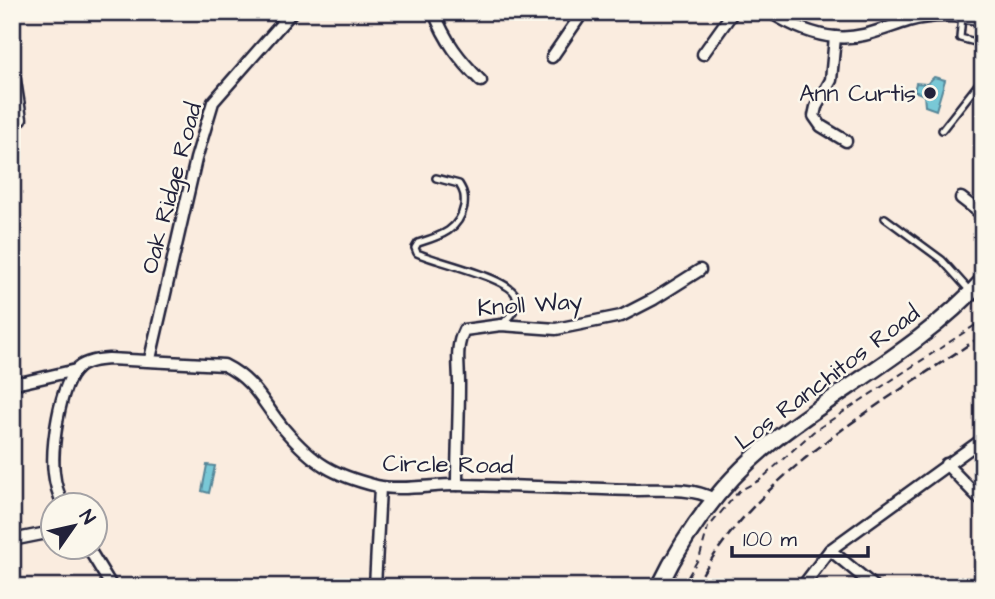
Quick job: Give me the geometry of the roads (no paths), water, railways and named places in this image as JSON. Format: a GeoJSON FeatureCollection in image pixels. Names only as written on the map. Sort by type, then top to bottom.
{"type":"FeatureCollection","features":[{"type":"Feature","properties":{"kind":"main road","name":"Los Ranchitos Road"},"geometry":{"type":"LineString","coordinates":[[659,587],[690,532],[714,499],[740,471],[772,442],[912,344],[946,317],[983,280]]}},
{"type":"Feature","properties":{"kind":"street","name":"Oak Ridge Road"},"geometry":{"type":"LineString","coordinates":[[150,359],[196,159],[213,102],[292,12]]}},
{"type":"Feature","properties":{"kind":"street"},"geometry":{"type":"LineString","coordinates":[[434,12],[443,35],[460,60],[481,81]]}},
{"type":"Feature","properties":{"kind":"street"},"geometry":{"type":"LineString","coordinates":[[703,54],[733,12]]}},
{"type":"Feature","properties":{"kind":"street"},"geometry":{"type":"LineString","coordinates":[[770,12],[788,23],[835,37],[859,36],[910,20],[939,15],[983,20]]}},
{"type":"Feature","properties":{"kind":"street"},"geometry":{"type":"LineString","coordinates":[[552,57],[580,13]]}},
{"type":"Feature","properties":{"kind":"street"},"geometry":{"type":"LineString","coordinates":[[835,37],[831,80],[814,116],[821,126],[846,141]]}},
{"type":"Feature","properties":{"kind":"street"},"geometry":{"type":"LineString","coordinates":[[12,62],[21,119]]}},
{"type":"Feature","properties":{"kind":"street"},"geometry":{"type":"LineString","coordinates":[[961,198],[983,215]]}},
{"type":"Feature","properties":{"kind":"street","name":"Knoll Way"},"geometry":{"type":"LineString","coordinates":[[457,485],[457,352],[464,330],[501,325],[556,328],[621,316],[700,270]]}},
{"type":"Feature","properties":{"kind":"street","name":"Circle Road"},"geometry":{"type":"LineString","coordinates":[[12,382],[24,382],[76,370],[91,361],[109,359],[150,359],[224,365],[240,372],[263,397],[285,430],[323,467],[335,474],[380,486],[457,485],[702,492],[714,499]]}},
{"type":"Feature","properties":{"kind":"street"},"geometry":{"type":"LineString","coordinates":[[59,490],[54,473],[55,445],[65,393],[76,370]]}},
{"type":"Feature","properties":{"kind":"street"},"geometry":{"type":"LineString","coordinates":[[803,587],[830,550],[983,439]]}},
{"type":"Feature","properties":{"kind":"street"},"geometry":{"type":"LineString","coordinates":[[946,464],[983,502]]}},
{"type":"Feature","properties":{"kind":"street"},"geometry":{"type":"LineString","coordinates":[[375,587],[380,486]]}},
{"type":"Feature","properties":{"kind":"street"},"geometry":{"type":"LineString","coordinates":[[12,540],[38,535]]}},
{"type":"Feature","properties":{"kind":"street"},"geometry":{"type":"LineString","coordinates":[[830,550],[875,587]]}},
{"type":"Feature","properties":{"kind":"street"},"geometry":{"type":"LineString","coordinates":[[95,560],[112,587]]}},
{"type":"Feature","properties":{"kind":"lane"},"geometry":{"type":"LineString","coordinates":[[962,16],[960,38],[983,44]]}},
{"type":"Feature","properties":{"kind":"lane"},"geometry":{"type":"LineString","coordinates":[[942,130],[983,78]]}},
{"type":"Feature","properties":{"kind":"lane"},"geometry":{"type":"LineString","coordinates":[[436,178],[459,184],[465,196],[462,216],[453,229],[418,243],[416,253],[510,287],[516,297],[516,307],[501,325]]}},
{"type":"Feature","properties":{"kind":"lane"},"geometry":{"type":"LineString","coordinates":[[886,218],[942,260],[971,292]]}},
{"type":"Feature","properties":{"kind":"water","name":"Ann Curtis"},"geometry":{"type":"Polygon","coordinates":[[[934,77],[945,80],[936,110],[925,106],[924,95],[914,91],[916,83],[927,84],[934,77]]]}},
{"type":"Feature","properties":{"kind":"water"},"geometry":{"type":"Polygon","coordinates":[[[207,465],[215,466],[209,493],[202,491],[207,465]]]}},
{"type":"Feature","properties":{"kind":"railway"},"geometry":{"type":"LineString","coordinates":[[695,587],[721,546],[751,509],[785,475],[862,416],[983,335]]}},
{"type":"Feature","properties":{"kind":"place","name":"Ann Curtis"},"geometry":{"type":"Point","coordinates":[930,93]}}]}
